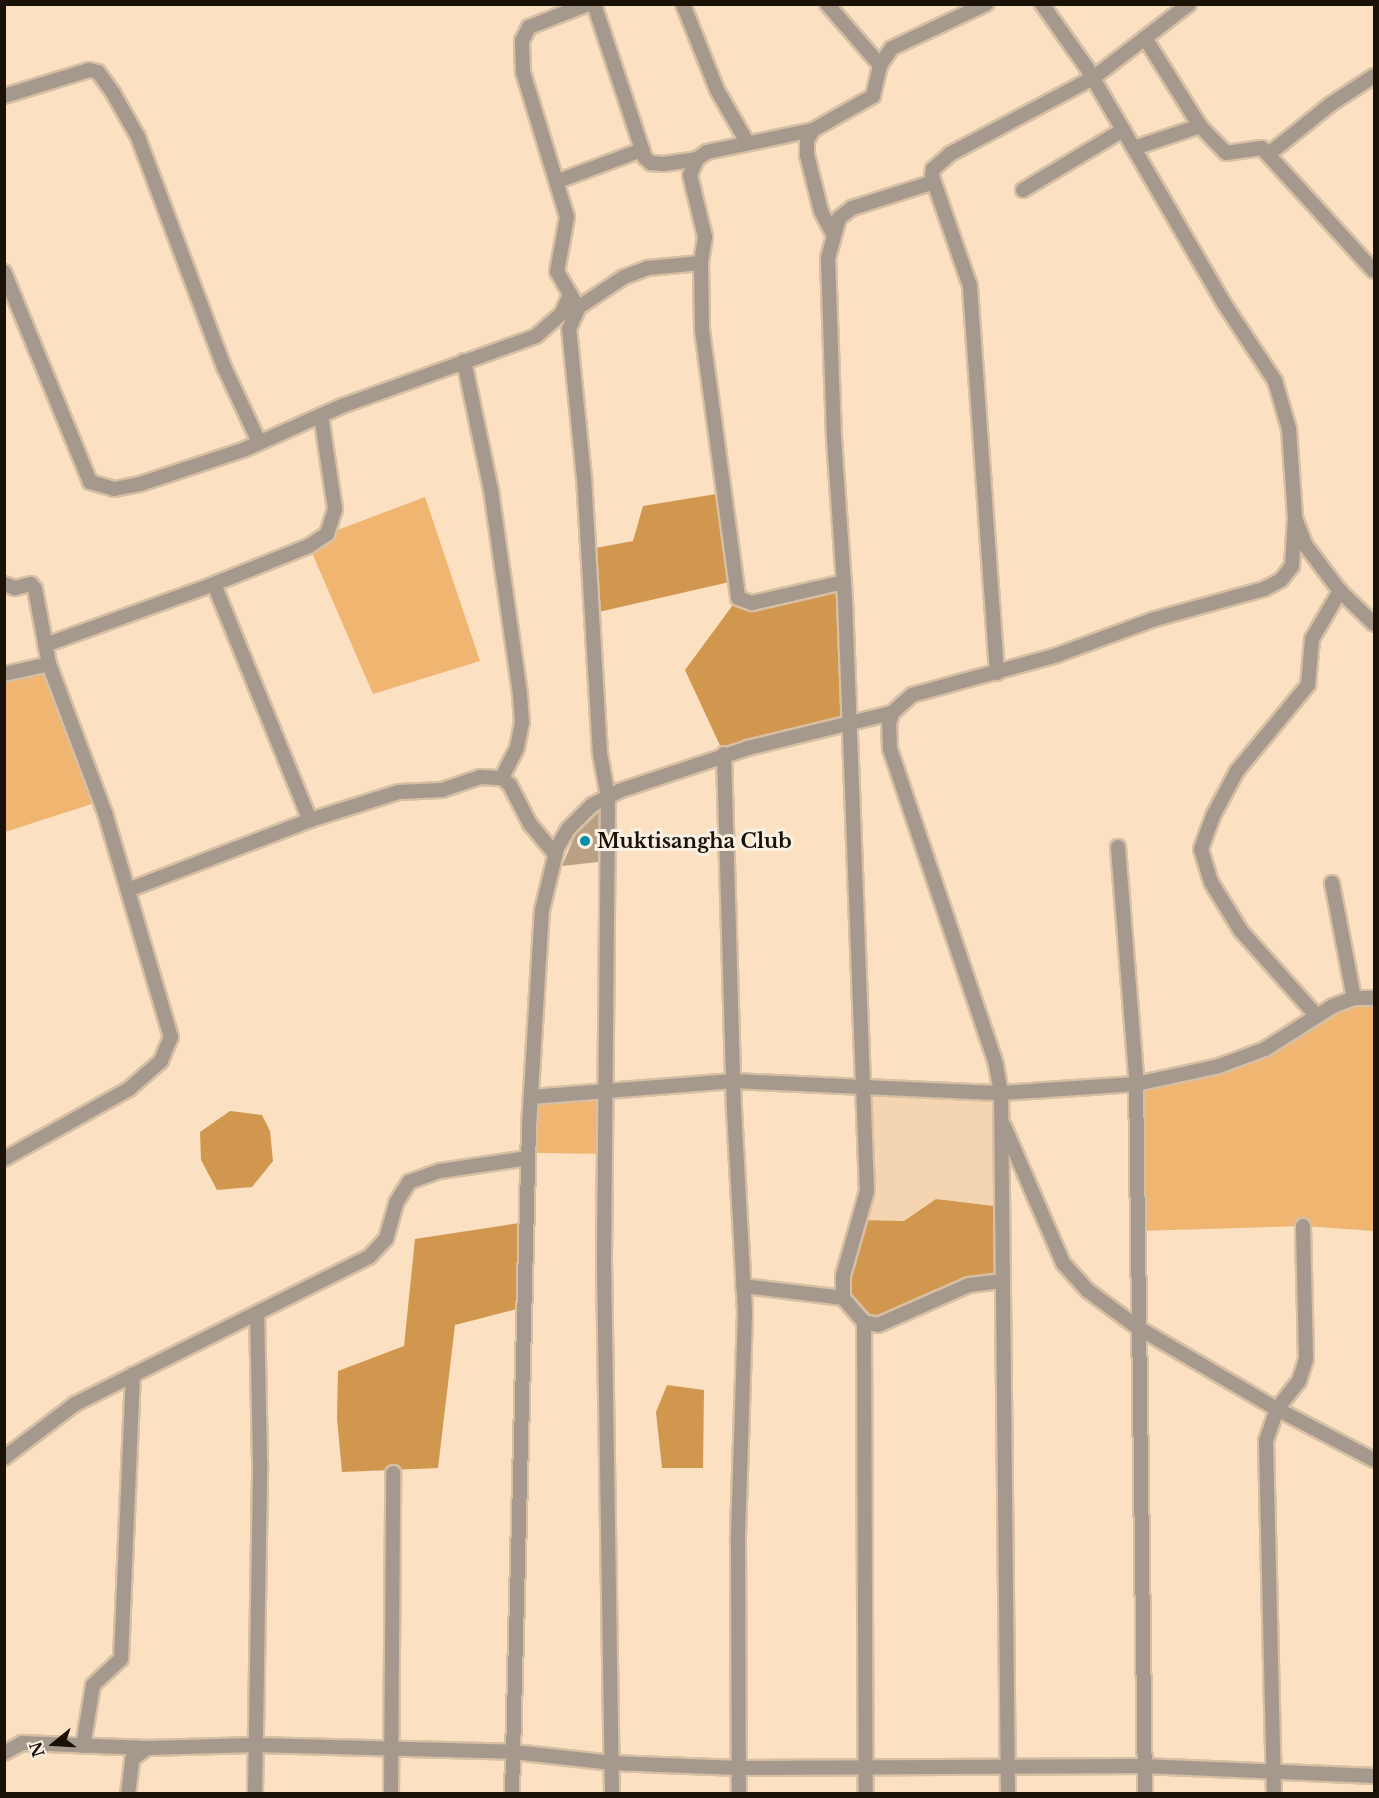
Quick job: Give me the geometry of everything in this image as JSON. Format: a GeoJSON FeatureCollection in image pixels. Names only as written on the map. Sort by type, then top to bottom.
{"type":"FeatureCollection","features":[{"type":"Feature","properties":{"kind":"street"},"geometry":{"type":"LineString","coordinates":[[579,307],[557,272],[567,231],[558,181],[523,72],[522,41],[529,27],[588,4]]}},
{"type":"Feature","properties":{"kind":"street"},"geometry":{"type":"LineString","coordinates":[[594,4],[642,150],[651,164],[697,159],[707,152],[813,130],[873,96],[880,65],[892,48],[987,4]]}},
{"type":"Feature","properties":{"kind":"street"},"geometry":{"type":"LineString","coordinates":[[683,4],[717,90],[747,142]]}},
{"type":"Feature","properties":{"kind":"street"},"geometry":{"type":"LineString","coordinates":[[826,4],[880,65]]}},
{"type":"Feature","properties":{"kind":"street"},"geometry":{"type":"LineString","coordinates":[[512,1794],[531,1097],[542,910],[555,854],[568,829],[592,805],[608,797],[724,754],[892,713],[912,695],[997,673],[1273,584],[1292,566],[1295,518],[1289,429],[1275,381],[1223,302],[1093,78],[1042,4]]}},
{"type":"Feature","properties":{"kind":"street"},"geometry":{"type":"LineString","coordinates":[[997,673],[970,286],[934,182],[933,169],[950,154],[1093,78],[1190,4]]}},
{"type":"Feature","properties":{"kind":"street"},"geometry":{"type":"LineString","coordinates":[[1145,38],[1200,126],[1226,153],[1253,147],[1270,153],[1374,271]]}},
{"type":"Feature","properties":{"kind":"street"},"geometry":{"type":"LineString","coordinates":[[4,96],[89,70],[98,72],[138,137],[224,367],[259,442]]}},
{"type":"Feature","properties":{"kind":"street"},"geometry":{"type":"LineString","coordinates":[[1270,153],[1332,104],[1374,76]]}},
{"type":"Feature","properties":{"kind":"street"},"geometry":{"type":"LineString","coordinates":[[1134,148],[1200,126]]}},
{"type":"Feature","properties":{"kind":"street"},"geometry":{"type":"LineString","coordinates":[[813,130],[807,140],[807,156],[821,211],[832,232]]}},
{"type":"Feature","properties":{"kind":"street"},"geometry":{"type":"LineString","coordinates":[[1023,190],[1124,130]]}},
{"type":"Feature","properties":{"kind":"street"},"geometry":{"type":"LineString","coordinates":[[558,181],[642,150]]}},
{"type":"Feature","properties":{"kind":"street"},"geometry":{"type":"LineString","coordinates":[[697,159],[690,175],[705,237],[700,263],[712,421],[738,598],[752,603],[844,582]]}},
{"type":"Feature","properties":{"kind":"street"},"geometry":{"type":"LineString","coordinates":[[934,182],[852,208],[839,218],[832,232],[828,258],[830,345],[844,582],[867,1191],[843,1276],[843,1298],[864,1322],[879,1325],[969,1285],[1003,1281]]}},
{"type":"Feature","properties":{"kind":"street"},"geometry":{"type":"LineString","coordinates":[[612,1794],[604,1260],[608,797],[600,754],[584,478],[569,360],[569,329],[579,307],[635,273],[700,263]]}},
{"type":"Feature","properties":{"kind":"street"},"geometry":{"type":"LineString","coordinates":[[4,272],[90,482],[114,489],[140,484],[259,442],[321,415],[536,336],[562,313],[570,294]]}},
{"type":"Feature","properties":{"kind":"street"},"geometry":{"type":"LineString","coordinates":[[464,361],[491,490],[520,695],[522,722],[517,748],[502,778]]}},
{"type":"Feature","properties":{"kind":"street"},"geometry":{"type":"LineString","coordinates":[[45,645],[214,584],[309,546],[327,534],[335,509],[321,415]]}},
{"type":"Feature","properties":{"kind":"street"},"geometry":{"type":"LineString","coordinates":[[1295,518],[1306,546],[1340,591],[1374,624]]}},
{"type":"Feature","properties":{"kind":"street"},"geometry":{"type":"LineString","coordinates":[[4,584],[15,588],[31,584],[35,589],[49,663],[105,813],[171,1036],[169,1049],[161,1061],[129,1089],[4,1159]]}},
{"type":"Feature","properties":{"kind":"street"},"geometry":{"type":"LineString","coordinates":[[214,584],[310,820]]}},
{"type":"Feature","properties":{"kind":"street"},"geometry":{"type":"LineString","coordinates":[[1315,1014],[1241,931],[1211,882],[1201,849],[1214,814],[1238,771],[1308,686],[1312,639],[1340,591]]}},
{"type":"Feature","properties":{"kind":"street"},"geometry":{"type":"LineString","coordinates":[[4,674],[49,663]]}},
{"type":"Feature","properties":{"kind":"street"},"geometry":{"type":"LineString","coordinates":[[892,713],[890,749],[996,1064],[1001,1093],[1008,1794]]}},
{"type":"Feature","properties":{"kind":"street"},"geometry":{"type":"LineString","coordinates":[[724,754],[733,1081],[743,1286],[739,1794]]}},
{"type":"Feature","properties":{"kind":"street"},"geometry":{"type":"LineString","coordinates":[[128,890],[310,820],[399,792],[442,790],[480,777],[502,778],[510,785],[535,831],[555,854]]}},
{"type":"Feature","properties":{"kind":"street"},"geometry":{"type":"LineString","coordinates":[[1118,847],[1136,1084],[1137,1327],[1145,1794]]}},
{"type":"Feature","properties":{"kind":"street"},"geometry":{"type":"LineString","coordinates":[[1332,883],[1354,998]]}},
{"type":"Feature","properties":{"kind":"street"},"geometry":{"type":"LineString","coordinates":[[531,1097],[606,1093],[733,1081],[1001,1093],[1136,1084],[1219,1066],[1256,1052],[1315,1014],[1354,998],[1374,998]]}},
{"type":"Feature","properties":{"kind":"street"},"geometry":{"type":"LineString","coordinates":[[1001,1118],[1063,1263],[1087,1290],[1137,1327],[1276,1409],[1374,1460]]}},
{"type":"Feature","properties":{"kind":"street"},"geometry":{"type":"LineString","coordinates":[[4,1458],[75,1404],[369,1257],[386,1239],[396,1203],[409,1182],[440,1171],[528,1158]]}},
{"type":"Feature","properties":{"kind":"street"},"geometry":{"type":"LineString","coordinates":[[1274,1794],[1266,1441],[1276,1409],[1299,1381],[1306,1359],[1303,1226]]}},
{"type":"Feature","properties":{"kind":"street"},"geometry":{"type":"LineString","coordinates":[[743,1286],[843,1298]]}},
{"type":"Feature","properties":{"kind":"street"},"geometry":{"type":"LineString","coordinates":[[255,1794],[260,1463],[257,1313]]}},
{"type":"Feature","properties":{"kind":"street"},"geometry":{"type":"LineString","coordinates":[[864,1322],[866,1794]]}},
{"type":"Feature","properties":{"kind":"street"},"geometry":{"type":"LineString","coordinates":[[83,1746],[93,1685],[121,1659],[133,1374]]}},
{"type":"Feature","properties":{"kind":"street"},"geometry":{"type":"LineString","coordinates":[[391,1794],[393,1473]]}},
{"type":"Feature","properties":{"kind":"street"},"geometry":{"type":"LineString","coordinates":[[4,1753],[22,1743],[147,1748],[255,1745],[514,1752],[612,1763],[739,1768],[1144,1766],[1274,1774],[1374,1776]]}},
{"type":"Feature","properties":{"kind":"street"},"geometry":{"type":"LineString","coordinates":[[128,1794],[132,1759],[147,1748]]}},
{"type":"Feature","properties":{"kind":"shaded area"},"geometry":{"type":"Polygon","coordinates":[[[722,493],[734,581],[594,613],[590,549],[633,541],[643,506],[722,493]]]}},
{"type":"Feature","properties":{"kind":"shaded area"},"geometry":{"type":"Polygon","coordinates":[[[425,497],[480,661],[373,694],[309,546],[327,534],[425,497]]]}},
{"type":"Feature","properties":{"kind":"shaded area"},"geometry":{"type":"Polygon","coordinates":[[[844,582],[848,723],[724,754],[685,670],[738,598],[743,603],[844,582]]]}},
{"type":"Feature","properties":{"kind":"shaded area"},"geometry":{"type":"Polygon","coordinates":[[[49,664],[101,801],[5,832],[4,674],[49,664]]]}},
{"type":"Feature","properties":{"kind":"shaded area"},"geometry":{"type":"Polygon","coordinates":[[[1374,998],[1374,1231],[1303,1226],[1137,1231],[1136,1084],[1219,1066],[1315,1014],[1374,998]]]}},
{"type":"Feature","properties":{"kind":"shaded area"},"geometry":{"type":"Polygon","coordinates":[[[863,1088],[1001,1093],[1002,1207],[936,1199],[904,1221],[858,1220],[863,1088]]]}},
{"type":"Feature","properties":{"kind":"shaded area"},"geometry":{"type":"Polygon","coordinates":[[[531,1092],[606,1093],[605,1154],[530,1153],[531,1092]]]}},
{"type":"Feature","properties":{"kind":"shaded area"},"geometry":{"type":"Polygon","coordinates":[[[230,1111],[262,1115],[270,1131],[273,1161],[252,1187],[217,1190],[201,1160],[200,1132],[230,1111]]]}},
{"type":"Feature","properties":{"kind":"shaded area"},"geometry":{"type":"Polygon","coordinates":[[[936,1199],[1002,1207],[1003,1281],[983,1283],[878,1325],[851,1310],[843,1276],[858,1220],[904,1221],[936,1199]]]}},
{"type":"Feature","properties":{"kind":"shaded area"},"geometry":{"type":"Polygon","coordinates":[[[526,1222],[524,1307],[455,1325],[438,1468],[342,1472],[337,1419],[338,1371],[404,1346],[415,1239],[526,1222]]]}},
{"type":"Feature","properties":{"kind":"shaded area"},"geometry":{"type":"Polygon","coordinates":[[[667,1385],[704,1390],[703,1468],[662,1468],[656,1412],[667,1385]]]}},
{"type":"Feature","properties":{"kind":"building"},"geometry":{"type":"Polygon","coordinates":[[[599,812],[598,862],[562,866],[575,835],[599,812]]]}},
{"type":"Feature","properties":{"kind":"place","name":"Muktisangha Club"},"geometry":{"type":"Point","coordinates":[585,841]}}]}
